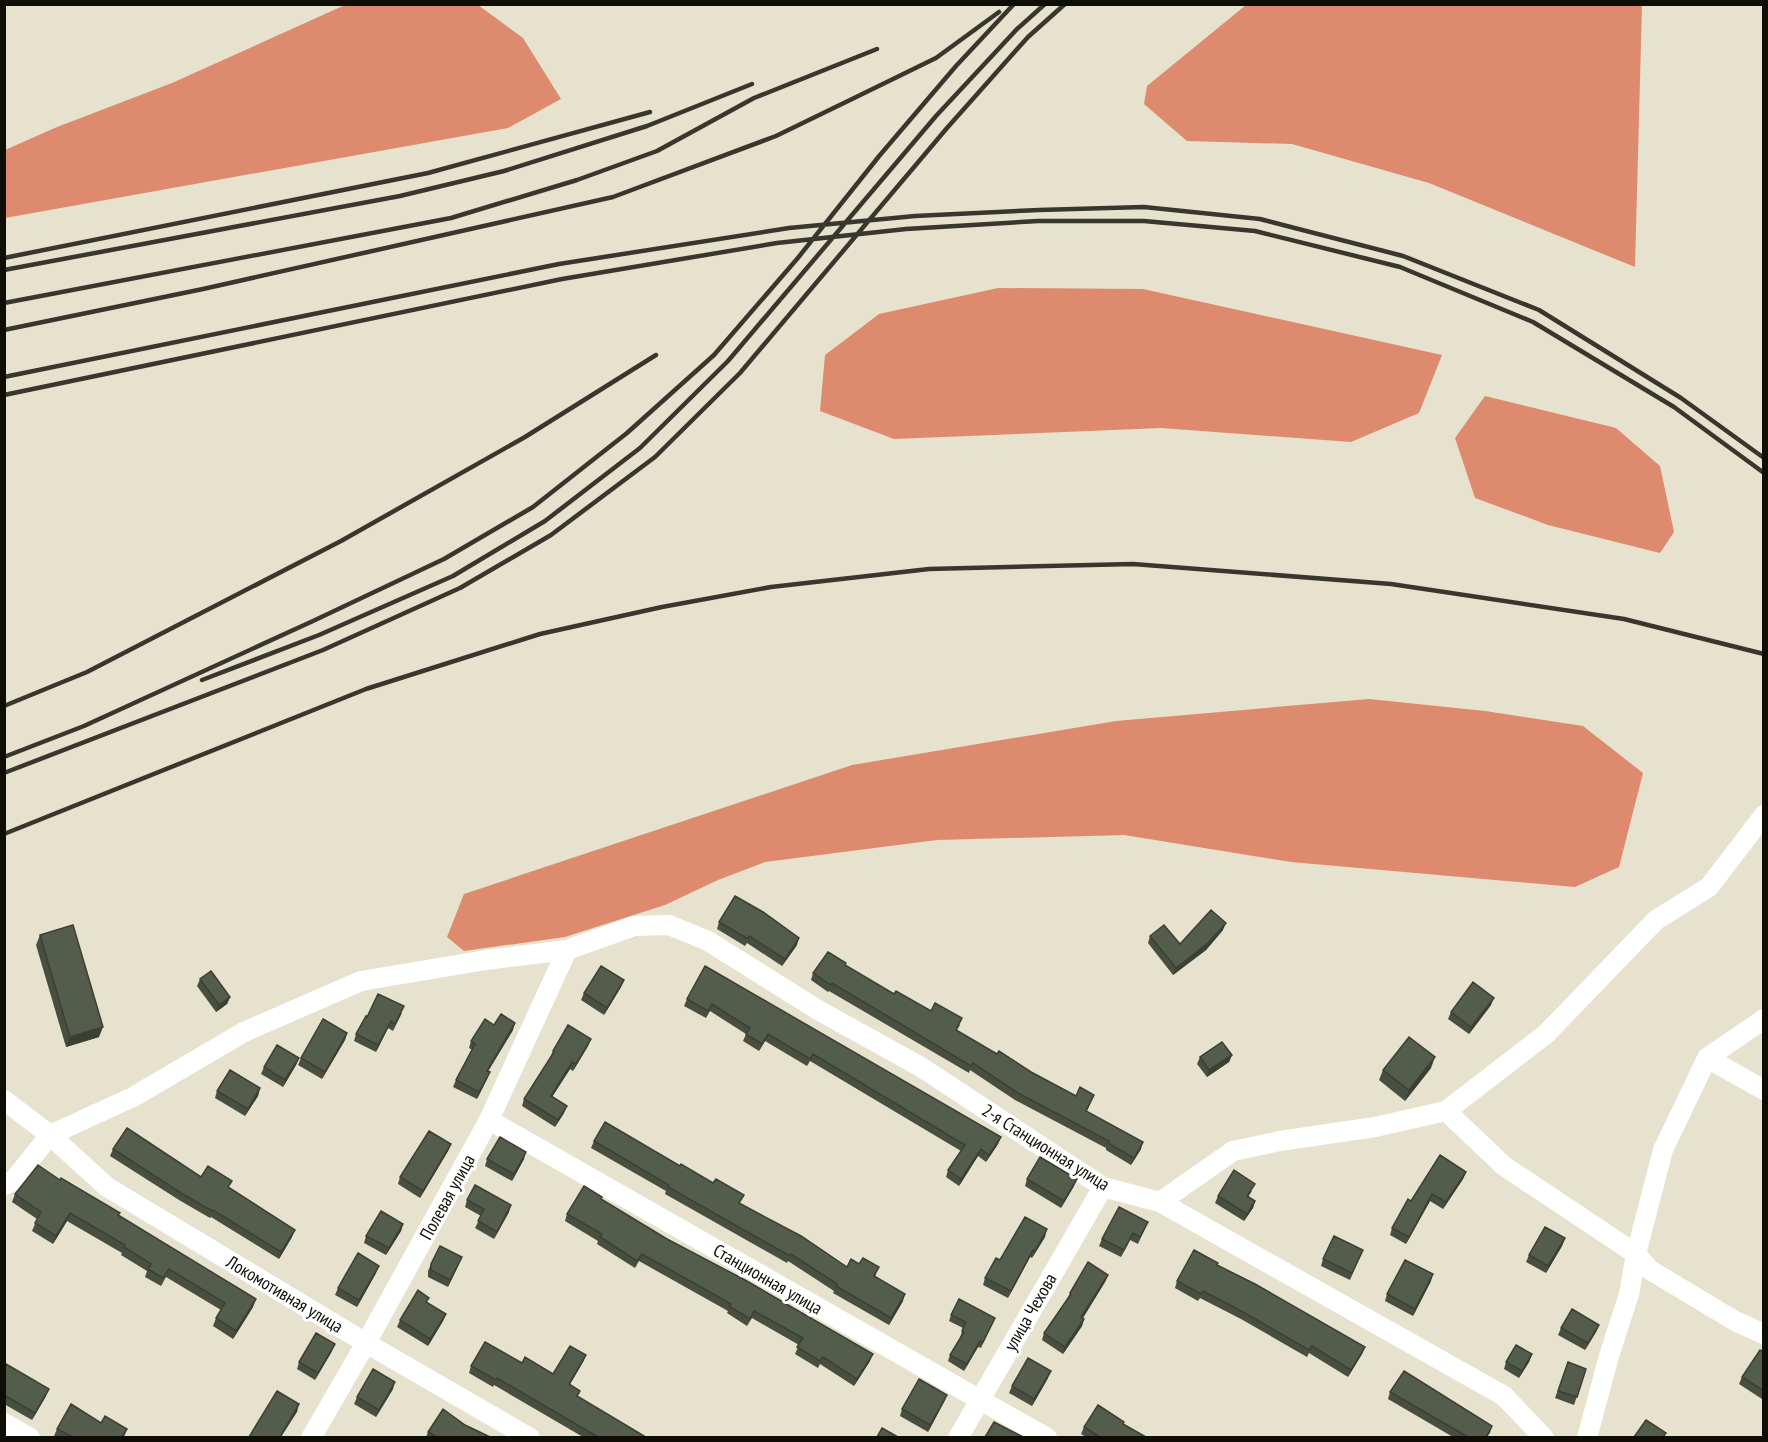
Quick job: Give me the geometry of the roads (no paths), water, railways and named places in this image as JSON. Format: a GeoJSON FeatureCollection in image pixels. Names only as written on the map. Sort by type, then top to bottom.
{"type":"FeatureCollection","features":[{"type":"Feature","properties":{"kind":"street"},"geometry":{"type":"LineString","coordinates":[[1160,1202],[1233,1151],[1375,1127],[1446,1111],[1546,1034],[1656,920],[1709,887],[1764,815]]}},
{"type":"Feature","properties":{"kind":"street","name":"2-я Станционная улица"},"geometry":{"type":"LineString","coordinates":[[50,1135],[133,1097],[244,1032],[361,981],[486,960],[567,950],[634,926],[669,925],[708,940],[818,1010],[921,1067],[1103,1187],[1160,1202],[1504,1395],[1544,1437]]}},
{"type":"Feature","properties":{"kind":"street","name":"Полевая улица"},"geometry":{"type":"LineString","coordinates":[[312,1437],[366,1344],[489,1120],[567,950]]}},
{"type":"Feature","properties":{"kind":"street"},"geometry":{"type":"LineString","coordinates":[[1587,1437],[1629,1294],[1636,1254],[1663,1150],[1707,1058],[1764,1019]]}},
{"type":"Feature","properties":{"kind":"street"},"geometry":{"type":"LineString","coordinates":[[1707,1058],[1764,1090]]}},
{"type":"Feature","properties":{"kind":"street","name":"Локомотивная улица"},"geometry":{"type":"LineString","coordinates":[[4,1100],[50,1135],[107,1186],[366,1344],[530,1437]]}},
{"type":"Feature","properties":{"kind":"street"},"geometry":{"type":"LineString","coordinates":[[1446,1111],[1504,1166],[1636,1254],[1650,1270],[1735,1320],[1764,1334]]}},
{"type":"Feature","properties":{"kind":"street","name":"Станционная улица"},"geometry":{"type":"LineString","coordinates":[[489,1120],[1047,1437]]}},
{"type":"Feature","properties":{"kind":"street"},"geometry":{"type":"LineString","coordinates":[[4,1185],[13,1181],[50,1135]]}},
{"type":"Feature","properties":{"kind":"street","name":"улица Чехова"},"geometry":{"type":"LineString","coordinates":[[958,1437],[1103,1187]]}},
{"type":"Feature","properties":{"kind":"street"},"geometry":{"type":"LineString","coordinates":[[4,1423],[30,1437]]}},
{"type":"Feature","properties":{"kind":"railway"},"geometry":{"type":"LineString","coordinates":[[4,757],[84,726],[313,621],[444,559],[533,507],[627,433],[714,355],[797,259],[880,155],[956,66],[1014,4]]}},
{"type":"Feature","properties":{"kind":"railway"},"geometry":{"type":"LineString","coordinates":[[202,680],[319,635],[453,576],[545,521],[640,448],[728,361],[936,116],[1017,29],[1045,4]]}},
{"type":"Feature","properties":{"kind":"railway"},"geometry":{"type":"LineString","coordinates":[[4,773],[323,650],[460,588],[551,535],[655,457],[740,373],[947,128],[1028,37],[1065,4]]}},
{"type":"Feature","properties":{"kind":"railway"},"geometry":{"type":"LineString","coordinates":[[4,330],[203,289],[613,197],[776,136],[936,58],[999,12]]}},
{"type":"Feature","properties":{"kind":"railway"},"geometry":{"type":"LineString","coordinates":[[4,303],[451,218],[577,180],[657,151],[754,98],[877,49]]}},
{"type":"Feature","properties":{"kind":"railway"},"geometry":{"type":"LineString","coordinates":[[4,270],[400,196],[504,171],[647,126],[752,84]]}},
{"type":"Feature","properties":{"kind":"railway"},"geometry":{"type":"LineString","coordinates":[[4,258],[428,173],[650,112]]}},
{"type":"Feature","properties":{"kind":"railway"},"geometry":{"type":"LineString","coordinates":[[4,377],[559,264],[789,228],[915,216],[1144,207],[1260,219],[1403,256],[1539,310],[1681,398],[1764,458]]}},
{"type":"Feature","properties":{"kind":"railway"},"geometry":{"type":"LineString","coordinates":[[4,395],[562,279],[777,243],[906,229],[1038,221],[1144,221],[1255,231],[1400,267],[1533,322],[1674,407],[1764,473]]}},
{"type":"Feature","properties":{"kind":"railway"},"geometry":{"type":"LineString","coordinates":[[4,706],[87,672],[341,541],[525,437],[656,355]]}},
{"type":"Feature","properties":{"kind":"railway"},"geometry":{"type":"LineString","coordinates":[[4,834],[366,689],[540,634],[662,607],[771,587],[929,569],[1133,564],[1391,584],[1624,619],[1764,654]]}}]}
